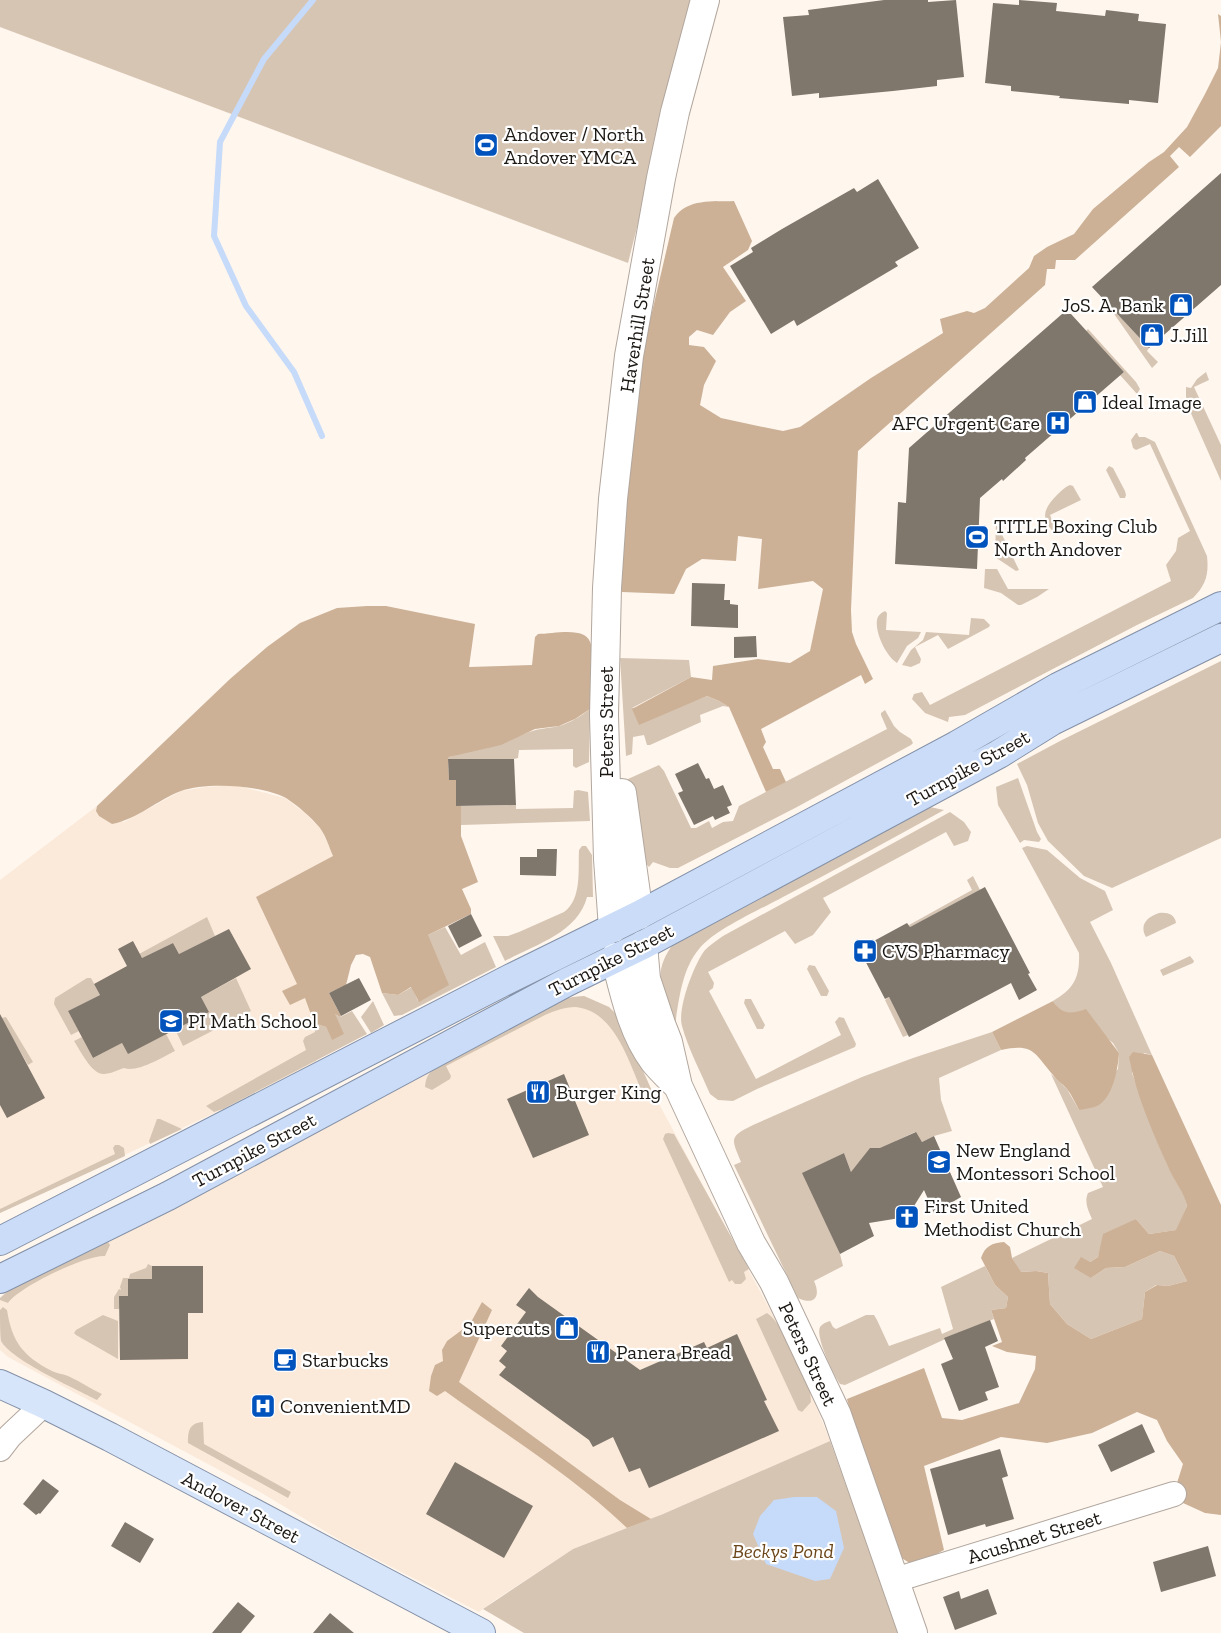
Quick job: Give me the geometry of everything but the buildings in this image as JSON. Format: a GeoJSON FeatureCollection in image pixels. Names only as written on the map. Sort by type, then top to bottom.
{"type":"FeatureCollection","features":[{"type":"Feature","properties":{"kind":"highway","name":"Turnpike Street"},"geometry":{"type":"LineString","coordinates":[[0,1242],[509,979],[639,915],[957,745],[1058,686],[1221,606]]}},
{"type":"Feature","properties":{"kind":"highway","name":"Turnpike Street"},"geometry":{"type":"LineString","coordinates":[[1,1279],[168,1196],[616,957],[643,945],[999,754],[1052,721],[1221,638]]}},
{"type":"Feature","properties":{"kind":"highway"},"geometry":{"type":"LineString","coordinates":[[639,915],[643,945]]}},
{"type":"Feature","properties":{"kind":"highway"},"geometry":{"type":"LineString","coordinates":[[613,928],[616,957]]}},
{"type":"Feature","properties":{"kind":"main road","name":"Haverhill Street"},"geometry":{"type":"LineString","coordinates":[[606,657],[607,588],[614,499],[632,340],[663,168],[705,0]]}},
{"type":"Feature","properties":{"kind":"main road","name":"Peters Street"},"geometry":{"type":"LineString","coordinates":[[606,657],[639,915]]}},
{"type":"Feature","properties":{"kind":"main road","name":"Peters Street"},"geometry":{"type":"LineString","coordinates":[[606,657],[604,715],[608,859],[613,928]]}},
{"type":"Feature","properties":{"kind":"main road","name":"Peters Street"},"geometry":{"type":"LineString","coordinates":[[643,945],[646,979],[668,1042],[678,1086],[751,1242],[774,1282],[837,1415],[912,1633]]}},
{"type":"Feature","properties":{"kind":"main road","name":"Peters Street"},"geometry":{"type":"LineString","coordinates":[[616,957],[625,995],[641,1041],[654,1062],[678,1086]]}},
{"type":"Feature","properties":{"kind":"main road","name":"Andover Street"},"geometry":{"type":"LineString","coordinates":[[1,1383],[481,1633]]}},
{"type":"Feature","properties":{"kind":"street"},"geometry":{"type":"LineString","coordinates":[[0,1450],[10,1436],[44,1404]]}},
{"type":"Feature","properties":{"kind":"street","name":"Acushnet Street"},"geometry":{"type":"LineString","coordinates":[[895,1580],[1174,1494]]}},
{"type":"Feature","properties":{"kind":"shaded area"},"geometry":{"type":"Polygon","coordinates":[[[1218,14],[1221,16],[1221,42],[1218,14]]]}},
{"type":"Feature","properties":{"kind":"shaded area"},"geometry":{"type":"Polygon","coordinates":[[[1221,42],[1221,126],[1190,157],[1179,147],[1170,156],[1179,167],[1075,260],[1056,260],[1055,269],[1047,269],[1045,285],[858,451],[851,610],[852,632],[873,679],[865,684],[861,675],[761,729],[766,742],[763,747],[773,769],[780,769],[786,782],[766,792],[729,707],[707,696],[639,725],[632,709],[691,677],[712,680],[713,666],[758,659],[790,663],[810,651],[823,589],[813,581],[758,589],[762,539],[738,536],[736,561],[702,559],[686,569],[674,594],[622,592],[622,507],[636,422],[645,342],[674,218],[686,207],[693,204],[734,201],[752,241],[748,250],[723,267],[746,301],[730,312],[713,335],[697,330],[689,337],[689,345],[704,347],[716,361],[704,385],[700,405],[721,418],[783,431],[800,427],[871,378],[943,333],[940,319],[967,311],[974,313],[985,308],[1029,268],[1034,256],[1047,247],[1074,234],[1093,209],[1149,162],[1164,152],[1187,127],[1205,94],[1218,68],[1221,42]]]}},
{"type":"Feature","properties":{"kind":"shaded area"},"geometry":{"type":"Polygon","coordinates":[[[386,606],[475,624],[469,667],[532,665],[535,637],[538,634],[579,633],[589,640],[592,647],[593,681],[590,709],[575,719],[559,726],[535,729],[501,745],[449,757],[449,780],[456,780],[456,806],[461,806],[461,836],[478,882],[462,889],[471,909],[471,914],[428,935],[449,985],[419,1002],[411,987],[398,995],[382,993],[370,957],[363,954],[356,955],[351,965],[346,985],[329,993],[341,1016],[335,1014],[344,1034],[332,1040],[326,1027],[314,1023],[305,998],[290,1005],[282,991],[297,984],[256,897],[333,856],[322,831],[300,808],[286,798],[263,790],[234,786],[205,786],[181,791],[121,822],[112,824],[99,816],[96,811],[97,806],[230,679],[267,647],[300,623],[337,608],[386,606]]]}},
{"type":"Feature","properties":{"kind":"shaded area"},"geometry":{"type":"Polygon","coordinates":[[[235,785],[285,798],[305,813],[322,830],[333,856],[265,892],[326,1027],[316,1062],[223,1109],[0,1213],[0,880],[97,806],[96,811],[124,822],[181,791],[235,785]]]}},
{"type":"Feature","properties":{"kind":"shaded area"},"geometry":{"type":"Polygon","coordinates":[[[584,996],[609,1007],[619,1017],[652,1091],[790,1347],[830,1441],[651,1519],[573,1549],[479,1612],[343,1542],[260,1492],[8,1357],[0,1350],[0,1298],[32,1278],[108,1242],[399,1086],[573,997],[584,996]]]}},
{"type":"Feature","properties":{"kind":"shaded area"},"geometry":{"type":"Polygon","coordinates":[[[1053,1001],[1056,1006],[1067,1012],[1086,1009],[1119,1053],[1116,1074],[1111,1089],[1104,1101],[1097,1106],[1079,1110],[1067,1089],[1037,1056],[1027,1049],[1012,1048],[1001,1050],[992,1032],[1053,1001]]]}},
{"type":"Feature","properties":{"kind":"shaded area"},"geometry":{"type":"Polygon","coordinates":[[[1133,1052],[1152,1055],[1221,1205],[1221,1515],[1205,1513],[1183,1503],[1177,1483],[1183,1464],[1167,1441],[1157,1420],[1137,1412],[1092,1433],[1047,1443],[1001,1437],[924,1466],[944,1550],[922,1562],[908,1562],[892,1552],[881,1529],[847,1399],[924,1368],[942,1418],[962,1420],[1019,1403],[1035,1369],[1036,1356],[1007,1352],[992,1346],[1002,1342],[991,1310],[1006,1308],[1008,1297],[995,1285],[981,1258],[987,1248],[993,1244],[1004,1242],[1010,1247],[1012,1258],[1021,1272],[1036,1271],[1048,1273],[1050,1304],[1067,1324],[1091,1339],[1142,1319],[1145,1292],[1157,1285],[1168,1286],[1187,1281],[1174,1256],[1160,1251],[1125,1267],[1106,1268],[1091,1278],[1074,1268],[1081,1257],[1090,1262],[1098,1257],[1103,1234],[1136,1219],[1149,1234],[1176,1230],[1187,1206],[1151,1128],[1141,1100],[1129,1057],[1133,1052]]]}},
{"type":"Feature","properties":{"kind":"shaded area"},"geometry":{"type":"Polygon","coordinates":[[[482,1302],[492,1310],[459,1382],[620,1500],[651,1519],[627,1528],[584,1490],[445,1391],[437,1396],[429,1391],[431,1376],[435,1365],[443,1361],[442,1350],[447,1341],[470,1324],[482,1302]]]}},
{"type":"Feature","properties":{"kind":"green space","name":"Andover / North Andover YMCA"},"geometry":{"type":"Polygon","coordinates":[[[0,0],[694,0],[628,263],[0,27],[0,0]]]}},
{"type":"Feature","properties":{"kind":"green space"},"geometry":{"type":"Polygon","coordinates":[[[1105,301],[1149,348],[1147,351],[1158,362],[1152,368],[1105,301]]]}},
{"type":"Feature","properties":{"kind":"green space"},"geometry":{"type":"Polygon","coordinates":[[[1088,329],[1136,382],[1140,389],[1137,394],[1120,375],[1124,372],[1086,331],[1088,329]]]}},
{"type":"Feature","properties":{"kind":"green space"},"geometry":{"type":"Polygon","coordinates":[[[1206,372],[1209,380],[1194,387],[1221,445],[1221,481],[1186,402],[1186,387],[1191,388],[1197,379],[1206,372]]]}},
{"type":"Feature","properties":{"kind":"green space"},"geometry":{"type":"Polygon","coordinates":[[[1136,433],[1139,437],[1145,437],[1155,442],[1207,556],[1204,584],[1193,598],[1137,625],[965,715],[949,717],[948,722],[925,713],[912,699],[914,694],[922,692],[930,705],[1171,581],[1166,565],[1176,551],[1178,538],[1190,531],[1150,444],[1136,450],[1133,448],[1131,440],[1136,433]]]}},
{"type":"Feature","properties":{"kind":"green space"},"geometry":{"type":"Polygon","coordinates":[[[1109,466],[1113,468],[1125,491],[1125,498],[1120,498],[1106,470],[1109,466]]]}},
{"type":"Feature","properties":{"kind":"green space"},"geometry":{"type":"Polygon","coordinates":[[[1070,485],[1073,486],[1081,500],[1050,515],[1056,530],[1054,532],[1046,522],[1045,513],[1049,504],[1057,495],[1070,485]]]}},
{"type":"Feature","properties":{"kind":"green space"},"geometry":{"type":"Polygon","coordinates":[[[996,522],[1019,570],[1016,571],[995,557],[996,522]]]}},
{"type":"Feature","properties":{"kind":"green space"},"geometry":{"type":"Polygon","coordinates":[[[985,569],[997,569],[1008,589],[1049,589],[1037,597],[1018,605],[1001,593],[984,588],[985,569]]]}},
{"type":"Feature","properties":{"kind":"green space"},"geometry":{"type":"Polygon","coordinates":[[[885,611],[887,613],[886,630],[921,632],[918,638],[907,646],[897,663],[885,650],[878,631],[877,618],[885,611]]]}},
{"type":"Feature","properties":{"kind":"green space"},"geometry":{"type":"Polygon","coordinates":[[[971,618],[984,619],[990,625],[948,649],[938,635],[915,647],[921,659],[920,663],[911,667],[902,665],[911,650],[923,640],[926,632],[969,635],[971,618]]]}},
{"type":"Feature","properties":{"kind":"green space"},"geometry":{"type":"Polygon","coordinates":[[[620,658],[689,660],[691,677],[632,708],[694,701],[707,696],[729,707],[723,706],[700,715],[701,722],[650,745],[647,745],[644,735],[633,737],[632,754],[626,756],[620,658]]]}},
{"type":"Feature","properties":{"kind":"green space"},"geometry":{"type":"Polygon","coordinates":[[[1221,661],[1221,838],[1112,888],[1084,876],[1048,841],[1038,823],[1027,785],[1017,764],[1221,661]]]}},
{"type":"Feature","properties":{"kind":"green space"},"geometry":{"type":"Polygon","coordinates":[[[590,709],[589,762],[576,768],[573,766],[573,749],[519,750],[518,758],[514,759],[448,759],[449,757],[533,731],[563,725],[590,709]]]}},
{"type":"Feature","properties":{"kind":"green space"},"geometry":{"type":"Polygon","coordinates":[[[885,710],[894,726],[911,739],[913,743],[911,745],[797,807],[678,868],[670,868],[653,862],[649,867],[640,857],[629,800],[628,779],[659,765],[664,771],[691,828],[696,828],[709,821],[712,828],[723,822],[733,821],[739,806],[887,729],[881,715],[885,710]]]}},
{"type":"Feature","properties":{"kind":"green space"},"geometry":{"type":"Polygon","coordinates":[[[1018,778],[1041,839],[1039,842],[1024,840],[1020,843],[998,805],[996,787],[1018,778]]]}},
{"type":"Feature","properties":{"kind":"green space"},"geometry":{"type":"Polygon","coordinates":[[[574,791],[588,792],[590,821],[461,825],[461,806],[516,805],[516,809],[573,808],[574,791]]]}},
{"type":"Feature","properties":{"kind":"green space"},"geometry":{"type":"Polygon","coordinates":[[[930,807],[944,810],[738,920],[706,942],[693,957],[685,975],[675,1025],[663,991],[661,973],[668,952],[676,940],[920,810],[930,807]]]}},
{"type":"Feature","properties":{"kind":"green space"},"geometry":{"type":"Polygon","coordinates":[[[950,812],[964,822],[971,832],[968,841],[954,846],[946,832],[823,898],[831,912],[813,935],[795,944],[785,931],[708,972],[714,983],[713,988],[709,991],[756,1079],[841,1035],[835,1022],[839,1017],[844,1018],[856,1044],[855,1047],[733,1101],[718,1100],[710,1094],[688,1043],[681,1018],[684,998],[696,965],[705,950],[723,936],[950,812]]]}},
{"type":"Feature","properties":{"kind":"green space"},"geometry":{"type":"Polygon","coordinates":[[[582,846],[586,846],[592,855],[593,897],[587,897],[582,909],[565,929],[505,961],[493,936],[508,936],[519,932],[564,912],[570,906],[574,900],[578,884],[579,850],[582,846]]]}},
{"type":"Feature","properties":{"kind":"green space"},"geometry":{"type":"Polygon","coordinates":[[[1027,846],[1047,850],[1080,878],[1105,891],[1113,910],[1090,922],[1111,963],[1152,1055],[1144,1053],[1132,1073],[1162,1153],[1186,1200],[1187,1206],[1177,1230],[1149,1234],[1136,1219],[1101,1248],[1098,1257],[1090,1262],[1091,1278],[1106,1268],[1125,1267],[1160,1251],[1174,1256],[1187,1281],[1168,1286],[1156,1285],[1145,1292],[1142,1319],[1091,1339],[1067,1324],[1050,1304],[1048,1273],[1036,1271],[1020,1272],[1012,1258],[1092,1219],[1086,1203],[1088,1193],[1103,1187],[1051,1074],[1067,1089],[1079,1110],[1118,1069],[1119,1053],[1113,1043],[1075,1013],[1062,1011],[1053,1001],[1066,992],[1074,982],[1077,976],[1079,953],[1022,848],[1027,846]]]}},
{"type":"Feature","properties":{"kind":"green space"},"geometry":{"type":"Polygon","coordinates":[[[973,876],[980,890],[910,927],[909,925],[972,890],[967,880],[973,876]]]}},
{"type":"Feature","properties":{"kind":"green space"},"geometry":{"type":"Polygon","coordinates":[[[1159,913],[1170,914],[1176,923],[1146,937],[1143,929],[1145,922],[1159,913]]]}},
{"type":"Feature","properties":{"kind":"green space"},"geometry":{"type":"Polygon","coordinates":[[[207,917],[215,936],[179,954],[173,943],[142,958],[139,954],[207,917]]]}},
{"type":"Feature","properties":{"kind":"green space"},"geometry":{"type":"Polygon","coordinates":[[[445,927],[461,955],[485,942],[496,967],[402,1015],[394,1016],[382,993],[398,995],[412,987],[418,1001],[428,935],[445,927]]]}},
{"type":"Feature","properties":{"kind":"green space"},"geometry":{"type":"Polygon","coordinates":[[[1190,956],[1194,961],[1193,963],[1163,976],[1160,970],[1190,956]]]}},
{"type":"Feature","properties":{"kind":"green space"},"geometry":{"type":"Polygon","coordinates":[[[809,965],[815,966],[829,991],[827,996],[821,996],[807,969],[809,965]]]}},
{"type":"Feature","properties":{"kind":"green space"},"geometry":{"type":"Polygon","coordinates":[[[87,978],[91,978],[100,995],[68,1011],[79,1031],[71,1035],[54,1004],[55,998],[87,978]]]}},
{"type":"Feature","properties":{"kind":"green space"},"geometry":{"type":"Polygon","coordinates":[[[236,978],[251,1011],[183,1046],[175,1029],[209,1012],[201,997],[236,978]]]}},
{"type":"Feature","properties":{"kind":"green space"},"geometry":{"type":"Polygon","coordinates":[[[584,996],[609,1007],[619,1017],[652,1091],[643,1094],[619,1040],[601,1018],[589,1010],[575,1007],[560,1009],[545,1015],[446,1066],[451,1076],[450,1079],[432,1090],[425,1087],[428,1076],[436,1068],[560,1000],[584,996]]]}},
{"type":"Feature","properties":{"kind":"green space"},"geometry":{"type":"Polygon","coordinates":[[[889,997],[908,1035],[903,1037],[885,1000],[889,997]]]}},
{"type":"Feature","properties":{"kind":"green space"},"geometry":{"type":"Polygon","coordinates":[[[745,999],[751,999],[765,1025],[763,1029],[757,1029],[744,1003],[745,999]]]}},
{"type":"Feature","properties":{"kind":"green space"},"geometry":{"type":"Polygon","coordinates":[[[373,1001],[384,1025],[371,1033],[361,1017],[373,1001]]]}},
{"type":"Feature","properties":{"kind":"green space"},"geometry":{"type":"Polygon","coordinates":[[[352,1011],[367,1034],[223,1109],[214,1112],[206,1106],[306,1050],[303,1041],[305,1037],[315,1032],[314,1023],[326,1027],[332,1039],[335,1014],[340,1017],[352,1011]]]}},
{"type":"Feature","properties":{"kind":"green space"},"geometry":{"type":"Polygon","coordinates":[[[6,1017],[33,1062],[28,1065],[1,1018],[6,1017]]]}},
{"type":"Feature","properties":{"kind":"green space"},"geometry":{"type":"Polygon","coordinates":[[[992,1032],[1001,1050],[939,1078],[941,1100],[952,1131],[934,1136],[922,1142],[915,1132],[896,1141],[899,1149],[851,1172],[844,1153],[803,1173],[840,1254],[843,1266],[814,1281],[817,1291],[815,1298],[809,1301],[798,1298],[734,1165],[741,1162],[734,1143],[736,1136],[753,1125],[862,1077],[992,1032]]]}},
{"type":"Feature","properties":{"kind":"green space"},"geometry":{"type":"Polygon","coordinates":[[[166,1034],[175,1051],[143,1066],[129,1069],[124,1068],[106,1074],[95,1071],[74,1041],[82,1037],[93,1058],[122,1043],[128,1053],[166,1034]]]}},
{"type":"Feature","properties":{"kind":"green space"},"geometry":{"type":"Polygon","coordinates":[[[157,1119],[182,1129],[150,1144],[149,1141],[157,1119]]]}},
{"type":"Feature","properties":{"kind":"green space"},"geometry":{"type":"Polygon","coordinates":[[[665,1134],[674,1134],[749,1269],[744,1272],[746,1279],[741,1284],[735,1284],[732,1280],[729,1282],[663,1139],[665,1134]]]}},
{"type":"Feature","properties":{"kind":"green space"},"geometry":{"type":"Polygon","coordinates":[[[115,1145],[124,1148],[125,1156],[0,1213],[0,1209],[115,1154],[113,1148],[115,1145]]]}},
{"type":"Feature","properties":{"kind":"green space"},"geometry":{"type":"Polygon","coordinates":[[[108,1242],[110,1245],[105,1256],[83,1261],[53,1273],[25,1289],[8,1303],[0,1300],[9,1290],[108,1242]]]}},
{"type":"Feature","properties":{"kind":"green space"},"geometry":{"type":"Polygon","coordinates":[[[148,1264],[152,1266],[152,1279],[128,1279],[128,1296],[120,1309],[114,1309],[114,1297],[119,1289],[121,1290],[123,1278],[129,1278],[130,1274],[146,1268],[148,1264]]]}},
{"type":"Feature","properties":{"kind":"green space"},"geometry":{"type":"Polygon","coordinates":[[[985,1266],[995,1285],[1008,1297],[1006,1308],[991,1310],[994,1319],[965,1330],[845,1385],[840,1384],[820,1339],[819,1332],[822,1325],[830,1321],[836,1329],[866,1315],[874,1315],[889,1346],[940,1328],[942,1334],[953,1329],[941,1287],[985,1266]]]}},
{"type":"Feature","properties":{"kind":"green space"},"geometry":{"type":"Polygon","coordinates":[[[3,1307],[7,1310],[12,1331],[26,1354],[52,1371],[68,1376],[102,1394],[97,1400],[30,1365],[7,1349],[1,1341],[0,1310],[3,1307]]]}},
{"type":"Feature","properties":{"kind":"green space"},"geometry":{"type":"Polygon","coordinates":[[[767,1313],[780,1327],[810,1391],[811,1402],[802,1412],[798,1410],[756,1319],[767,1313]]]}},
{"type":"Feature","properties":{"kind":"green space"},"geometry":{"type":"Polygon","coordinates":[[[103,1315],[118,1321],[118,1359],[74,1333],[103,1315]]]}},
{"type":"Feature","properties":{"kind":"green space"},"geometry":{"type":"Polygon","coordinates":[[[203,1422],[204,1444],[291,1492],[288,1498],[188,1443],[190,1428],[195,1424],[203,1422]]]}},
{"type":"Feature","properties":{"kind":"green space","name":"Beckys Pond"},"geometry":{"type":"Polygon","coordinates":[[[830,1441],[899,1633],[524,1633],[483,1609],[573,1549],[663,1514],[830,1441]]]}},
{"type":"Feature","properties":{"kind":"water"},"geometry":{"type":"Polygon","coordinates":[[[794,1497],[817,1497],[836,1511],[844,1548],[830,1579],[815,1581],[766,1564],[753,1534],[760,1516],[774,1500],[794,1497]]]}},
{"type":"Feature","properties":{"kind":"waterway"},"geometry":{"type":"LineString","coordinates":[[313,0],[264,59],[220,142],[214,236],[246,306],[294,372],[322,436]]}},
{"type":"Feature","properties":{"kind":"place","name":"Andover / North Andover YMCA"},"geometry":{"type":"Point","coordinates":[486,145]}},
{"type":"Feature","properties":{"kind":"place","name":"JoS. A. Bank"},"geometry":{"type":"Point","coordinates":[1181,305]}},
{"type":"Feature","properties":{"kind":"place","name":"J.Jill"},"geometry":{"type":"Point","coordinates":[1152,335]}},
{"type":"Feature","properties":{"kind":"place","name":"Ideal Image"},"geometry":{"type":"Point","coordinates":[1085,402]}},
{"type":"Feature","properties":{"kind":"place","name":"AFC Urgent Care"},"geometry":{"type":"Point","coordinates":[1058,423]}},
{"type":"Feature","properties":{"kind":"place","name":"TITLE Boxing Club North Andover"},"geometry":{"type":"Point","coordinates":[977,537]}},
{"type":"Feature","properties":{"kind":"place","name":"CVS Pharmacy"},"geometry":{"type":"Point","coordinates":[865,951]}},
{"type":"Feature","properties":{"kind":"place","name":"PI Math School"},"geometry":{"type":"Point","coordinates":[171,1021]}},
{"type":"Feature","properties":{"kind":"place","name":"Burger King"},"geometry":{"type":"Point","coordinates":[538,1092]}},
{"type":"Feature","properties":{"kind":"place","name":"New England Montessori School"},"geometry":{"type":"Point","coordinates":[939,1162]}},
{"type":"Feature","properties":{"kind":"place","name":"First United Methodist Church"},"geometry":{"type":"Point","coordinates":[907,1217]}},
{"type":"Feature","properties":{"kind":"place","name":"Supercuts"},"geometry":{"type":"Point","coordinates":[567,1328]}},
{"type":"Feature","properties":{"kind":"place","name":"Panera Bread"},"geometry":{"type":"Point","coordinates":[598,1352]}},
{"type":"Feature","properties":{"kind":"place","name":"Starbucks"},"geometry":{"type":"Point","coordinates":[285,1360]}},
{"type":"Feature","properties":{"kind":"place","name":"ConvenientMD"},"geometry":{"type":"Point","coordinates":[263,1406]}}]}
